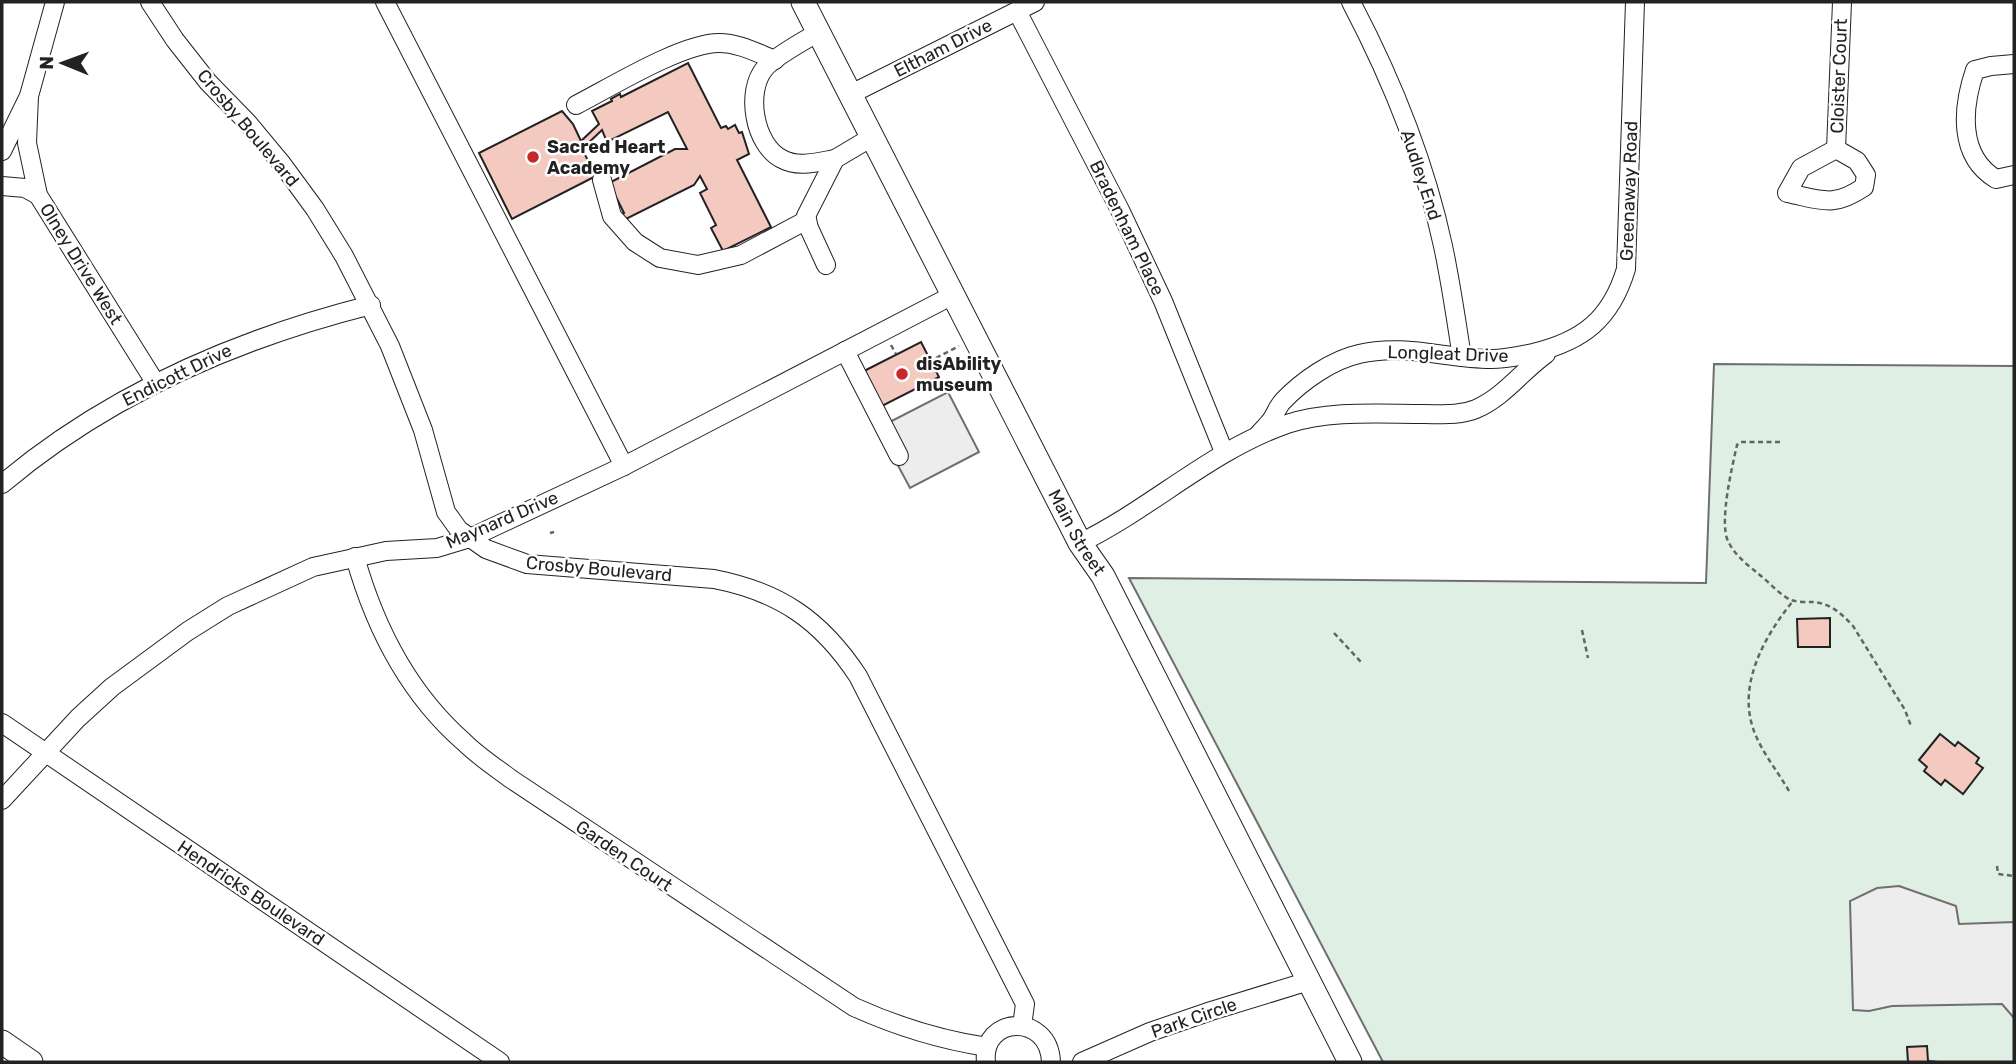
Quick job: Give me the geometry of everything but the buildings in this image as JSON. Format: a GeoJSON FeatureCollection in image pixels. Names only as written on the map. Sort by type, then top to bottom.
{"type":"FeatureCollection","features":[{"type":"Feature","properties":{"kind":"main road","name":"Main Street"},"geometry":{"type":"LineString","coordinates":[[803,2],[1080,543],[1103,576],[1350,1062]]}},
{"type":"Feature","properties":{"kind":"main road"},"geometry":{"type":"LineString","coordinates":[[2,1042],[32,1062]]}},
{"type":"Feature","properties":{"kind":"street"},"geometry":{"type":"LineString","coordinates":[[2,151],[29,96],[55,2]]}},
{"type":"Feature","properties":{"kind":"street","name":"Crosby Boulevard"},"geometry":{"type":"LineString","coordinates":[[150,2],[208,82],[247,122],[282,164],[330,233],[371,305],[408,387],[446,512],[458,530],[486,549],[527,564],[714,579],[740,584],[789,606],[826,634],[844,654],[858,676],[1025,1004],[1022,1026]]}},
{"type":"Feature","properties":{"kind":"street"},"geometry":{"type":"LineString","coordinates":[[385,2],[624,466]]}},
{"type":"Feature","properties":{"kind":"street","name":"Eltham Drive"},"geometry":{"type":"LineString","coordinates":[[851,94],[1034,2]]}},
{"type":"Feature","properties":{"kind":"street","name":"Audley End"},"geometry":{"type":"LineString","coordinates":[[1351,2],[1376,52],[1433,209],[1443,246],[1462,357]]}},
{"type":"Feature","properties":{"kind":"street","name":"Greenaway Road"},"geometry":{"type":"LineString","coordinates":[[1555,348],[1584,333],[1600,319],[1613,302],[1626,270],[1635,2]]}},
{"type":"Feature","properties":{"kind":"street","name":"Cloister Court"},"geometry":{"type":"LineString","coordinates":[[1836,149],[1842,2]]}},
{"type":"Feature","properties":{"kind":"street","name":"Bradenham Place"},"geometry":{"type":"LineString","coordinates":[[1017,11],[1120,210],[1163,301],[1224,452]]}},
{"type":"Feature","properties":{"kind":"street"},"geometry":{"type":"LineString","coordinates":[[819,32],[765,66],[757,81],[754,115],[760,135],[774,153],[782,159],[798,164],[835,159],[873,137]]}},
{"type":"Feature","properties":{"kind":"street"},"geometry":{"type":"LineString","coordinates":[[576,105],[679,53],[701,46],[718,43],[740,46],[775,60]]}},
{"type":"Feature","properties":{"kind":"street"},"geometry":{"type":"LineString","coordinates":[[2014,64],[1975,70],[1970,85],[1966,130],[1970,152],[1983,171],[1996,179],[2014,175]]}},
{"type":"Feature","properties":{"kind":"street","name":"Olney Drive West"},"geometry":{"type":"LineString","coordinates":[[29,96],[27,143],[38,195],[155,382]]}},
{"type":"Feature","properties":{"kind":"street"},"geometry":{"type":"LineString","coordinates":[[826,265],[807,220],[812,202],[835,159]]}},
{"type":"Feature","properties":{"kind":"street"},"geometry":{"type":"LineString","coordinates":[[602,180],[612,216],[635,242],[660,258],[698,265],[741,255],[807,220]]}},
{"type":"Feature","properties":{"kind":"street"},"geometry":{"type":"LineString","coordinates":[[2,186],[25,188],[38,195]]}},
{"type":"Feature","properties":{"kind":"street","name":"Maynard Drive"},"geometry":{"type":"LineString","coordinates":[[2,800],[45,752],[112,687],[188,631],[228,606],[313,567],[386,551],[437,548],[470,538],[624,466],[953,295]]}},
{"type":"Feature","properties":{"kind":"street","name":"Endicott Drive"},"geometry":{"type":"LineString","coordinates":[[2,484],[63,437],[155,382],[261,337],[315,319],[371,305]]}},
{"type":"Feature","properties":{"kind":"street","name":"Longleat Drive"},"geometry":{"type":"LineString","coordinates":[[1258,435],[1282,402],[1296,390],[1316,375],[1357,354],[1410,350],[1492,359],[1513,358],[1555,348]]}},
{"type":"Feature","properties":{"kind":"street","name":"Longleat Drive"},"geometry":{"type":"LineString","coordinates":[[1080,543],[1112,527],[1224,452],[1258,435],[1290,423],[1336,415],[1463,414],[1497,398],[1530,365],[1555,348]]}},
{"type":"Feature","properties":{"kind":"street"},"geometry":{"type":"LineString","coordinates":[[845,351],[899,456]]}},
{"type":"Feature","properties":{"kind":"street","name":"Garden Court"},"geometry":{"type":"LineString","coordinates":[[355,557],[381,632],[419,693],[464,743],[511,779],[854,1007],[882,1020],[957,1042],[986,1055]]}},
{"type":"Feature","properties":{"kind":"street","name":"Hendricks Boulevard"},"geometry":{"type":"LineString","coordinates":[[2,723],[500,1062]]}},
{"type":"Feature","properties":{"kind":"street","name":"Park Circle"},"geometry":{"type":"LineString","coordinates":[[1082,1062],[1162,1028],[1309,981]]}},
{"type":"Feature","properties":{"kind":"street"},"geometry":{"type":"LineString","coordinates":[[986,1055],[997,1033],[1004,1028],[1022,1026],[1040,1034],[1047,1042],[1051,1062]]}},
{"type":"Feature","properties":{"kind":"path"},"geometry":{"type":"LineString","coordinates":[[890,343],[895,354]]}},
{"type":"Feature","properties":{"kind":"path"},"geometry":{"type":"LineString","coordinates":[[936,358],[959,346]]}},
{"type":"Feature","properties":{"kind":"path"},"geometry":{"type":"LineString","coordinates":[[1780,442],[1749,441],[1737,445],[1729,484],[1726,534],[1729,543],[1741,561],[1793,601],[1821,602],[1844,616],[1898,699],[1911,726]]}},
{"type":"Feature","properties":{"kind":"path"},"geometry":{"type":"LineString","coordinates":[[1789,791],[1752,726],[1749,698],[1750,679],[1758,657],[1793,601]]}},
{"type":"Feature","properties":{"kind":"path"},"geometry":{"type":"LineString","coordinates":[[1582,630],[1588,658]]}},
{"type":"Feature","properties":{"kind":"path"},"geometry":{"type":"LineString","coordinates":[[1334,633],[1361,663]]}},
{"type":"Feature","properties":{"kind":"path"},"geometry":{"type":"LineString","coordinates":[[1997,866],[1998,874],[2014,876]]}},
{"type":"Feature","properties":{"kind":"green space"},"geometry":{"type":"Polygon","coordinates":[[[1714,364],[2014,366],[2014,1062],[1383,1062],[1129,578],[1706,583],[1714,364]]]}},
{"type":"Feature","properties":{"kind":"shaded area"},"geometry":{"type":"Polygon","coordinates":[[[948,392],[979,452],[910,488],[878,428],[948,392]]]}},
{"type":"Feature","properties":{"kind":"shaded area"},"geometry":{"type":"Polygon","coordinates":[[[1899,886],[1956,906],[1959,924],[2014,922],[2014,1018],[2002,1004],[1892,1006],[1869,1011],[1853,1010],[1850,901],[1877,888],[1899,886]]]}},
{"type":"Feature","properties":{"kind":"place","name":"Sacred Heart Academy"},"geometry":{"type":"Point","coordinates":[533,157]}},
{"type":"Feature","properties":{"kind":"place","name":"disAbility museum"},"geometry":{"type":"Point","coordinates":[902,374]}}]}
